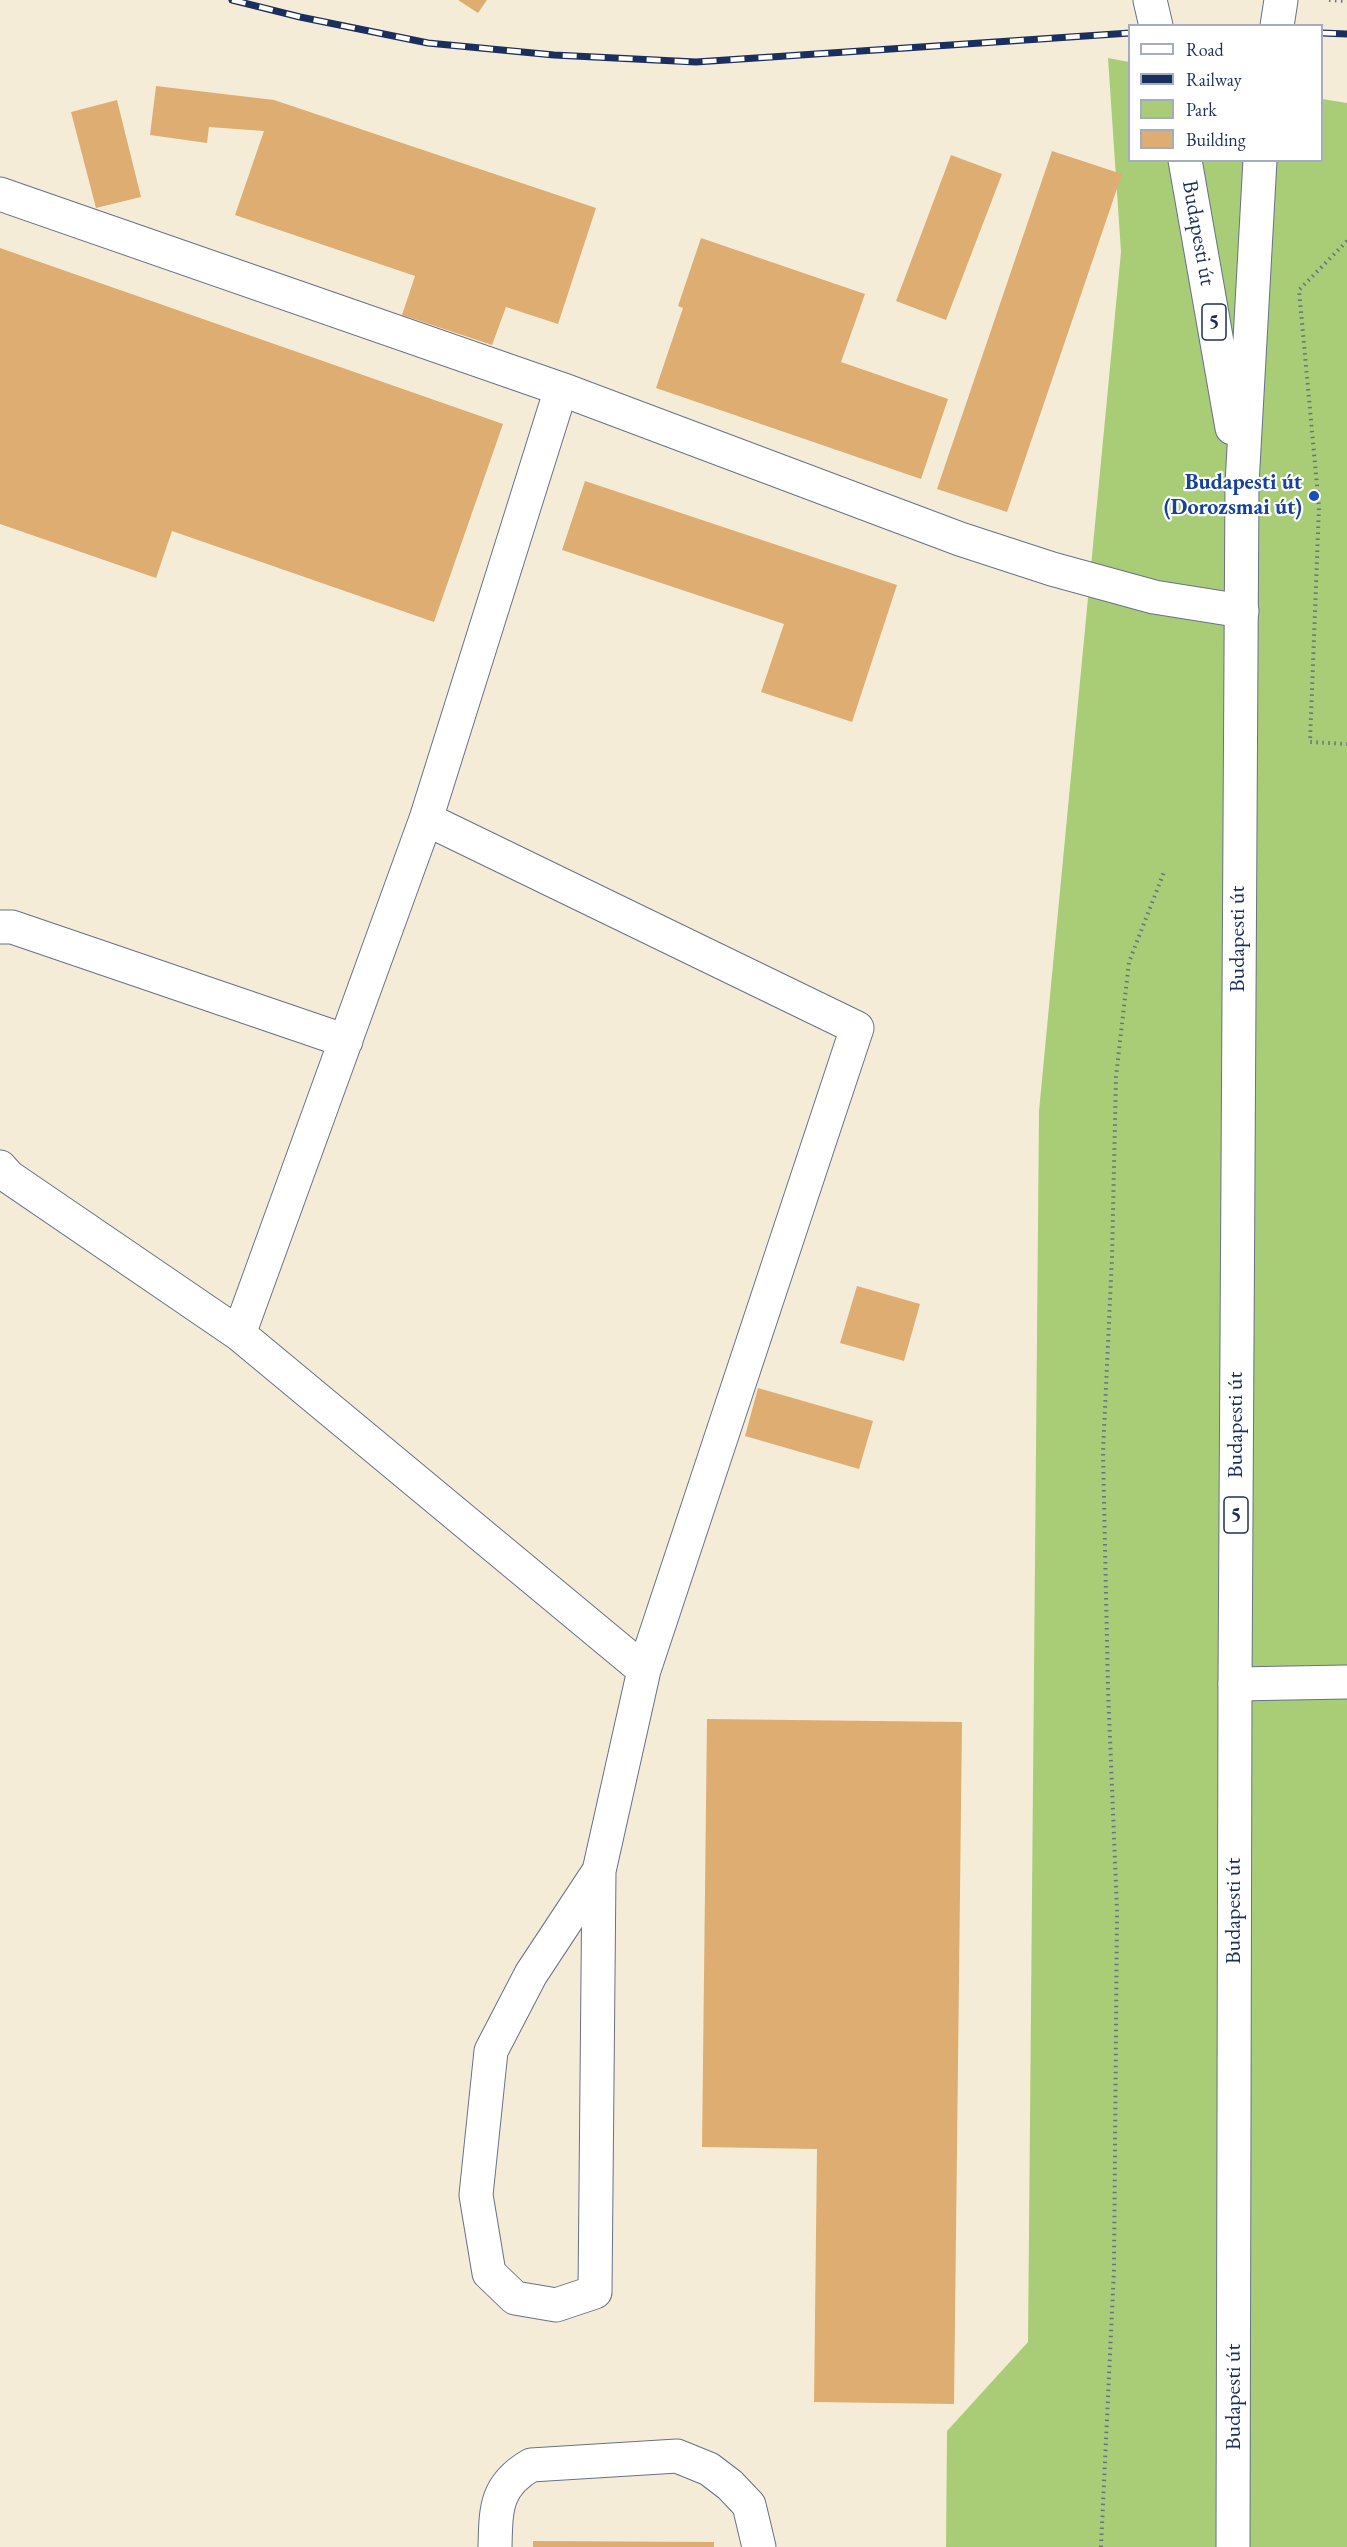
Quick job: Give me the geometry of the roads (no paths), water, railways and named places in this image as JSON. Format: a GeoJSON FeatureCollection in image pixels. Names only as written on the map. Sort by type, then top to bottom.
{"type":"FeatureCollection","features":[{"type":"Feature","properties":{"kind":"main road"},"geometry":{"type":"LineString","coordinates":[[1150,0],[1156,24]]}},
{"type":"Feature","properties":{"kind":"main road"},"geometry":{"type":"LineString","coordinates":[[1260,0],[1262,24]]}},
{"type":"Feature","properties":{"kind":"main road"},"geometry":{"type":"LineString","coordinates":[[1277,24],[1281,0]]}},
{"type":"Feature","properties":{"kind":"main road","name":"Budapesti út"},"geometry":{"type":"LineString","coordinates":[[1185,162],[1242,484]]}},
{"type":"Feature","properties":{"kind":"main road","name":"Budapesti út"},"geometry":{"type":"LineString","coordinates":[[1233,2547],[1239,738],[1242,484],[1260,162]]}},
{"type":"Feature","properties":{"kind":"main road"},"geometry":{"type":"LineString","coordinates":[[0,194],[561,389],[960,539],[1052,569],[1154,597],[1242,611]]}},
{"type":"Feature","properties":{"kind":"main road"},"geometry":{"type":"LineString","coordinates":[[239,1334],[426,819],[561,389]]}},
{"type":"Feature","properties":{"kind":"main road"},"geometry":{"type":"LineString","coordinates":[[426,819],[857,1028],[644,1670],[599,1871],[594,2292],[556,2305],[515,2298],[489,2273],[476,2195],[491,2051],[531,1974],[599,1871]]}},
{"type":"Feature","properties":{"kind":"main road"},"geometry":{"type":"LineString","coordinates":[[0,927],[12,927],[345,1041]]}},
{"type":"Feature","properties":{"kind":"main road"},"geometry":{"type":"LineString","coordinates":[[0,1167],[9,1178],[239,1334],[644,1670]]}},
{"type":"Feature","properties":{"kind":"main road"},"geometry":{"type":"LineString","coordinates":[[1235,1684],[1347,1682]]}},
{"type":"Feature","properties":{"kind":"main road"},"geometry":{"type":"LineString","coordinates":[[495,2547],[495,2517],[504,2489],[514,2475],[531,2465],[677,2456],[709,2469],[730,2485],[749,2505],[759,2547]]}},
{"type":"Feature","properties":{"kind":"railway"},"geometry":{"type":"LineString","coordinates":[[232,0],[300,17],[428,43],[554,55],[696,62],[1128,33]]}},
{"type":"Feature","properties":{"kind":"railway"},"geometry":{"type":"LineString","coordinates":[[1323,33],[1347,34]]}},
{"type":"Feature","properties":{"kind":"place","name":"Budapesti út (Dorozsmai út)"},"geometry":{"type":"Point","coordinates":[1314,496]}}]}
